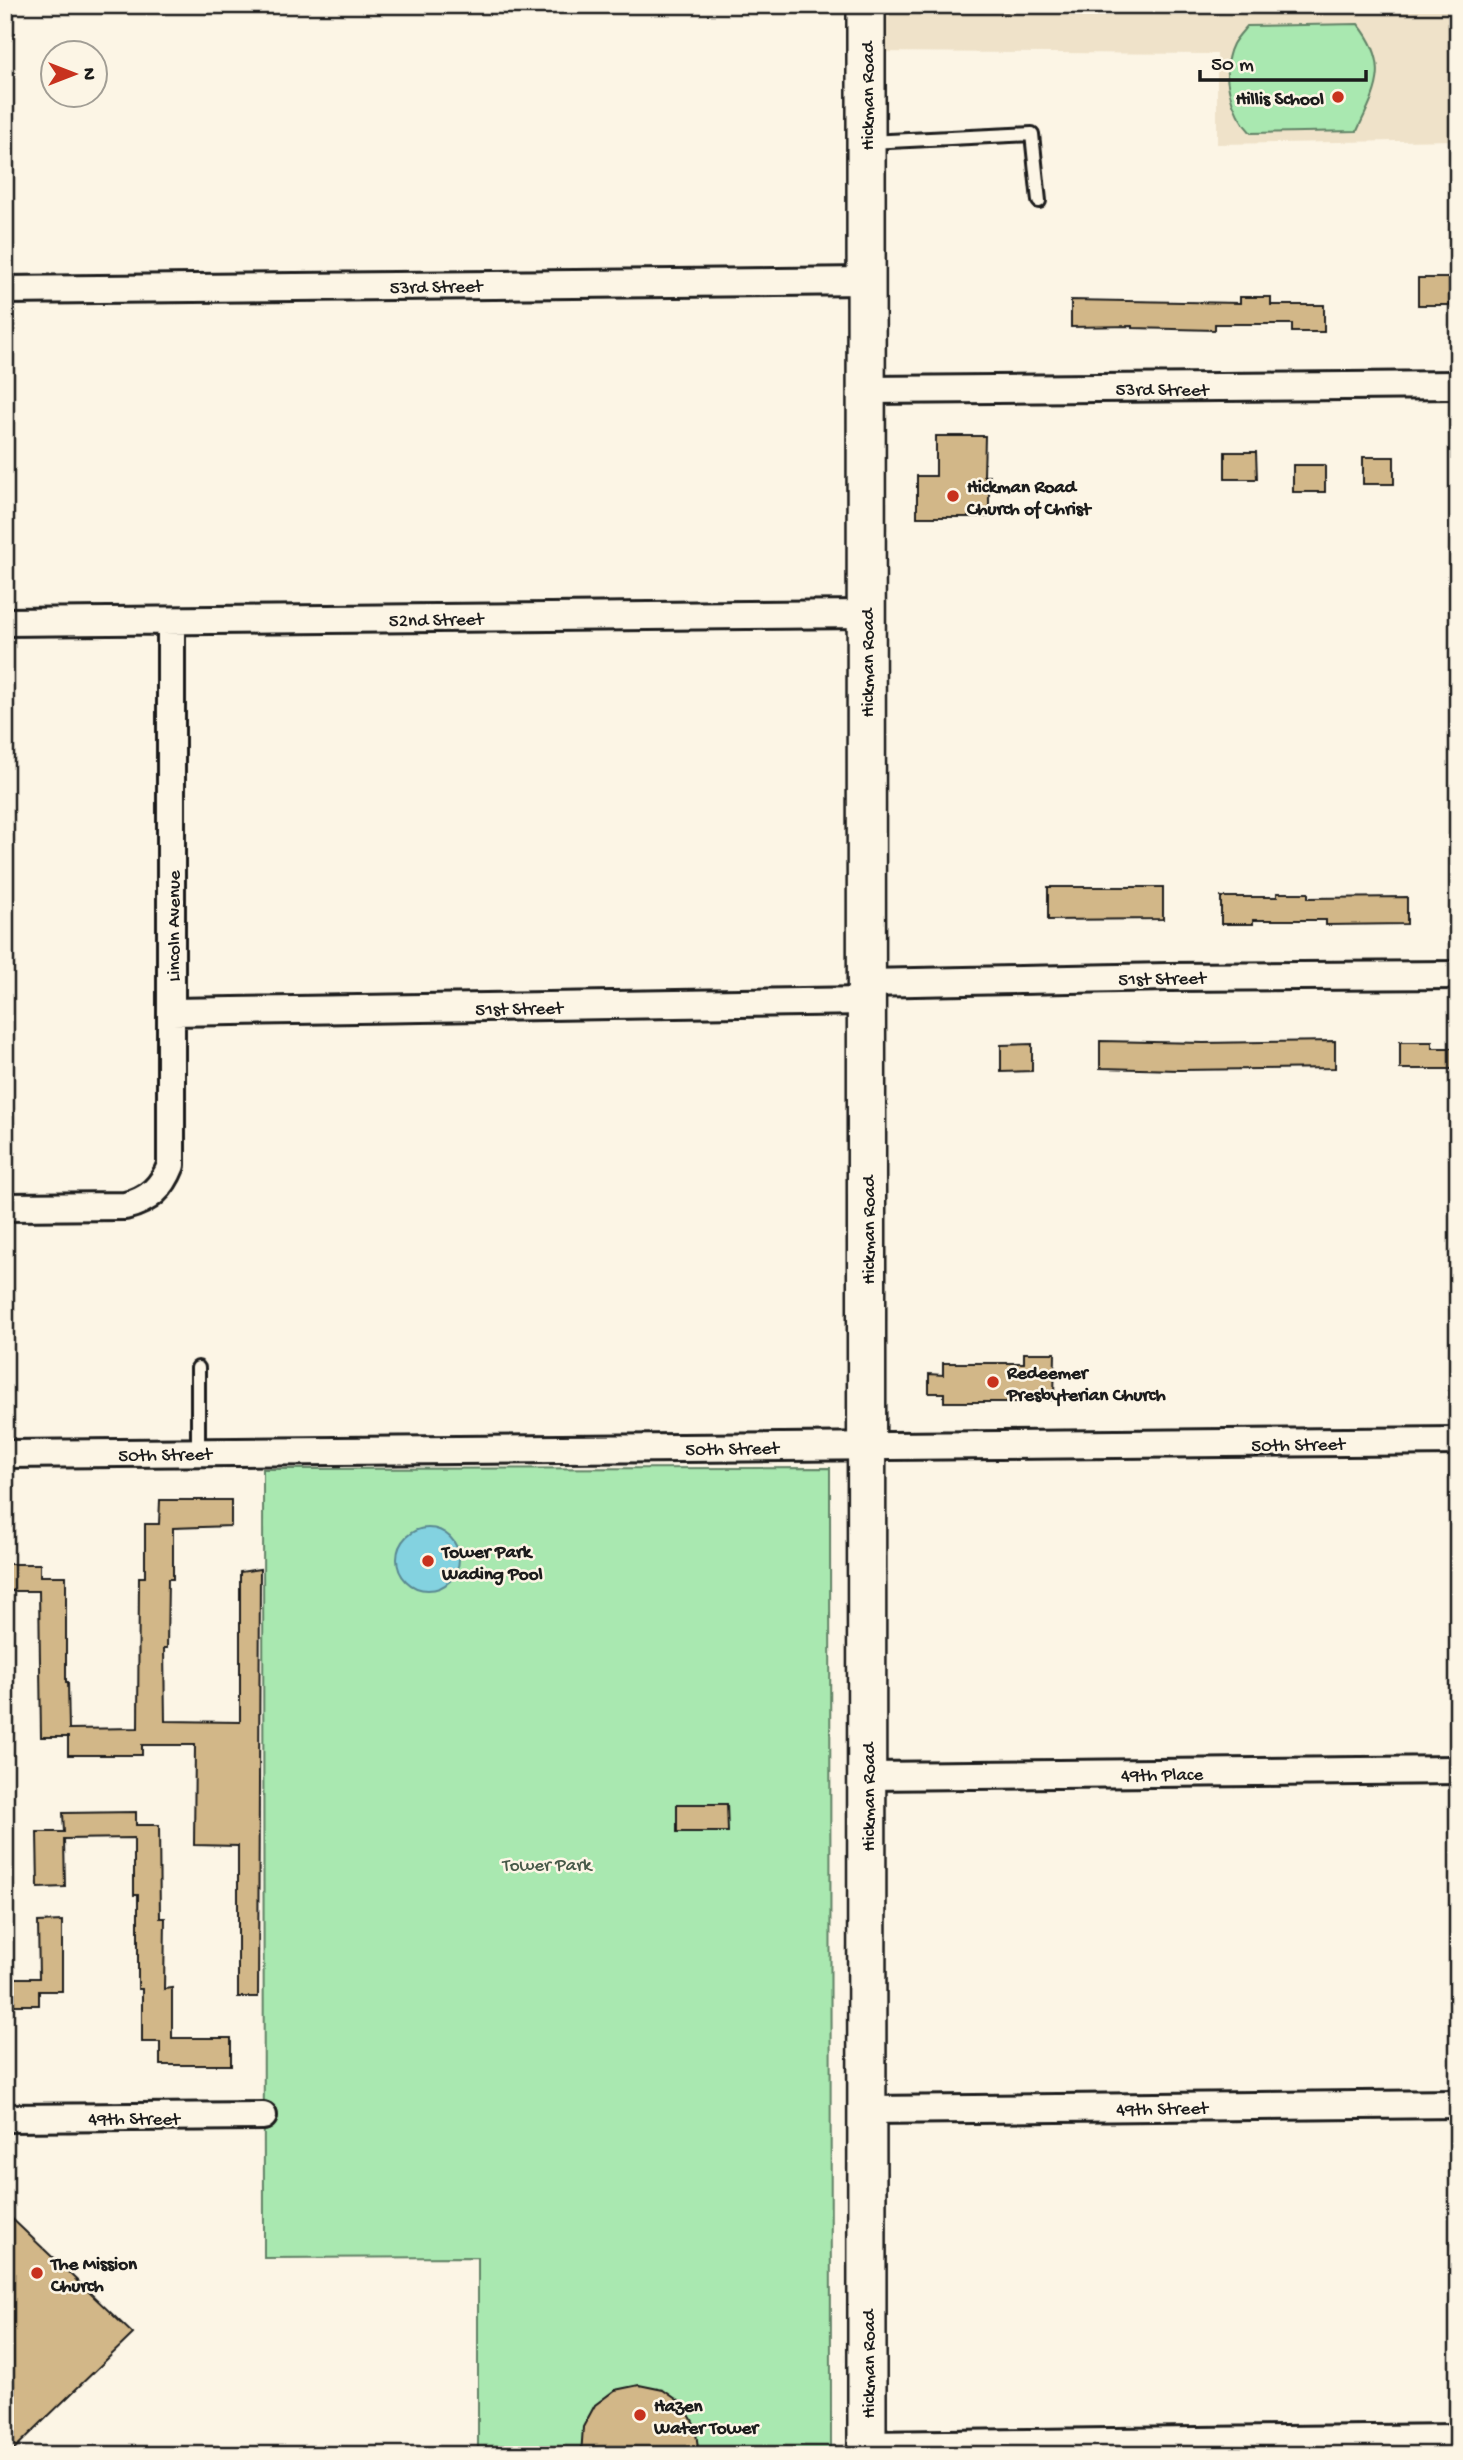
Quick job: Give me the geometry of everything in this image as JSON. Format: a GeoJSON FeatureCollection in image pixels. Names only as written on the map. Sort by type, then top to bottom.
{"type":"FeatureCollection","features":[{"type":"Feature","properties":{"kind":"main road","name":"Hickman Road"},"geometry":{"type":"LineString","coordinates":[[866,5],[867,2450]]}},
{"type":"Feature","properties":{"kind":"street","name":"53rd Street"},"geometry":{"type":"LineString","coordinates":[[5,290],[866,281]]}},
{"type":"Feature","properties":{"kind":"street","name":"53rd Street"},"geometry":{"type":"LineString","coordinates":[[866,390],[1458,385]]}},
{"type":"Feature","properties":{"kind":"street","name":"52nd Street"},"geometry":{"type":"LineString","coordinates":[[5,622],[866,614]]}},
{"type":"Feature","properties":{"kind":"street","name":"Lincoln Avenue"},"geometry":{"type":"LineString","coordinates":[[5,1207],[125,1206],[138,1203],[153,1194],[164,1181],[171,1165],[171,621]]}},
{"type":"Feature","properties":{"kind":"street","name":"51st Street"},"geometry":{"type":"LineString","coordinates":[[172,1012],[866,992],[1168,977],[1458,975]]}},
{"type":"Feature","properties":{"kind":"street","name":"50th Street"},"geometry":{"type":"LineString","coordinates":[[5,1454],[1458,1441]]}},
{"type":"Feature","properties":{"kind":"street","name":"49th Place"},"geometry":{"type":"LineString","coordinates":[[867,1776],[1458,1770]]}},
{"type":"Feature","properties":{"kind":"street","name":"49th Street"},"geometry":{"type":"LineString","coordinates":[[867,2110],[1458,2104]]}},
{"type":"Feature","properties":{"kind":"street","name":"49th Street"},"geometry":{"type":"LineString","coordinates":[[5,2118],[263,2116]]}},
{"type":"Feature","properties":{"kind":"street"},"geometry":{"type":"LineString","coordinates":[[867,2450],[1458,2438]]}},
{"type":"Feature","properties":{"kind":"lane"},"geometry":{"type":"LineString","coordinates":[[866,142],[1032,134],[1040,201]]}},
{"type":"Feature","properties":{"kind":"lane"},"geometry":{"type":"LineString","coordinates":[[198,1368],[198,1452]]}},
{"type":"Feature","properties":{"kind":"path"},"geometry":{"type":"LineString","coordinates":[[945,5],[947,10],[1244,10]]}},
{"type":"Feature","properties":{"kind":"shaded area","name":"Hillis School"},"geometry":{"type":"Polygon","coordinates":[[[866,5],[1458,5],[1458,140],[1217,144],[1217,54],[866,52],[866,5]]]}},
{"type":"Feature","properties":{"kind":"green space"},"geometry":{"type":"Polygon","coordinates":[[[1358,24],[1375,53],[1378,66],[1375,90],[1357,131],[1251,133],[1233,103],[1227,79],[1233,44],[1247,26],[1358,24]]]}},
{"type":"Feature","properties":{"kind":"green space","name":"Tower Park"},"geometry":{"type":"Polygon","coordinates":[[[830,1468],[831,2455],[478,2455],[478,2257],[264,2258],[263,1469],[830,1468]]]}},
{"type":"Feature","properties":{"kind":"water","name":"Tower Park Wading Pool"},"geometry":{"type":"Polygon","coordinates":[[[428,1528],[450,1537],[459,1559],[450,1581],[428,1590],[406,1581],[397,1559],[406,1537],[428,1528]]]}},
{"type":"Feature","properties":{"kind":"building"},"geometry":{"type":"Polygon","coordinates":[[[1418,278],[1450,278],[1450,305],[1418,305],[1418,278]]]}},
{"type":"Feature","properties":{"kind":"building"},"geometry":{"type":"Polygon","coordinates":[[[1240,297],[1271,297],[1271,305],[1324,305],[1324,332],[1292,332],[1292,324],[1215,324],[1215,330],[1132,326],[1071,327],[1071,300],[1240,303],[1240,297]]]}},
{"type":"Feature","properties":{"kind":"building","name":"Hickman Road Church of Christ"},"geometry":{"type":"Polygon","coordinates":[[[936,436],[985,436],[984,476],[989,476],[989,517],[917,517],[917,476],[936,476],[936,436]]]}},
{"type":"Feature","properties":{"kind":"building"},"geometry":{"type":"Polygon","coordinates":[[[1225,452],[1256,452],[1257,479],[1225,479],[1225,452]]]}},
{"type":"Feature","properties":{"kind":"building"},"geometry":{"type":"Polygon","coordinates":[[[1363,457],[1394,457],[1394,484],[1363,484],[1363,457]]]}},
{"type":"Feature","properties":{"kind":"building"},"geometry":{"type":"Polygon","coordinates":[[[1293,465],[1325,465],[1325,492],[1293,492],[1293,465]]]}},
{"type":"Feature","properties":{"kind":"building"},"geometry":{"type":"Polygon","coordinates":[[[1048,887],[1163,887],[1163,919],[1048,920],[1048,887]]]}},
{"type":"Feature","properties":{"kind":"building"},"geometry":{"type":"Polygon","coordinates":[[[1277,893],[1308,893],[1308,898],[1407,897],[1407,924],[1326,925],[1326,920],[1253,920],[1253,924],[1221,924],[1221,897],[1277,897],[1277,893]]]}},
{"type":"Feature","properties":{"kind":"building"},"geometry":{"type":"Polygon","coordinates":[[[1100,1041],[1335,1041],[1335,1068],[1100,1068],[1100,1041]]]}},
{"type":"Feature","properties":{"kind":"building"},"geometry":{"type":"Polygon","coordinates":[[[1400,1042],[1432,1042],[1432,1048],[1458,1048],[1458,1069],[1400,1069],[1400,1042]]]}},
{"type":"Feature","properties":{"kind":"building"},"geometry":{"type":"Polygon","coordinates":[[[1032,1044],[1032,1071],[1001,1072],[1001,1045],[1032,1044]]]}},
{"type":"Feature","properties":{"kind":"building","name":"Redeemer Presbyterian Church"},"geometry":{"type":"Polygon","coordinates":[[[1024,1353],[1055,1353],[1054,1400],[944,1402],[944,1393],[929,1393],[929,1374],[943,1375],[943,1363],[1024,1363],[1024,1353]]]}},
{"type":"Feature","properties":{"kind":"building"},"geometry":{"type":"Polygon","coordinates":[[[160,1500],[231,1500],[231,1526],[173,1528],[173,1579],[168,1579],[167,1648],[164,1648],[165,1721],[240,1722],[240,1572],[260,1569],[258,1997],[238,1997],[238,1846],[194,1845],[195,1745],[142,1745],[142,1755],[68,1755],[68,1737],[41,1737],[39,1591],[5,1591],[5,1564],[40,1564],[40,1576],[66,1576],[69,1729],[138,1728],[139,1577],[145,1577],[145,1524],[159,1524],[160,1500]]]}},
{"type":"Feature","properties":{"kind":"building"},"geometry":{"type":"Polygon","coordinates":[[[677,1804],[727,1804],[728,1832],[677,1832],[677,1804]]]}},
{"type":"Feature","properties":{"kind":"building"},"geometry":{"type":"Polygon","coordinates":[[[136,1812],[136,1825],[159,1825],[160,1918],[165,1918],[164,1989],[172,1988],[172,2038],[231,2038],[231,2065],[160,2065],[160,2042],[142,2042],[142,1989],[138,1989],[138,1895],[134,1895],[134,1838],[64,1839],[65,1887],[38,1888],[37,1832],[64,1832],[63,1813],[136,1812]]]}},
{"type":"Feature","properties":{"kind":"building"},"geometry":{"type":"Polygon","coordinates":[[[62,1921],[62,1991],[39,1991],[39,2005],[5,2005],[5,1978],[39,1978],[38,1922],[62,1921]]]}},
{"type":"Feature","properties":{"kind":"building","name":"The Mission Church"},"geometry":{"type":"Polygon","coordinates":[[[5,2212],[133,2334],[8,2455],[5,2455],[5,2212]]]}},
{"type":"Feature","properties":{"kind":"building","name":"Hazen Water Tower"},"geometry":{"type":"Polygon","coordinates":[[[639,2385],[663,2390],[683,2404],[695,2425],[699,2455],[581,2455],[583,2427],[595,2405],[615,2390],[639,2385]]]}},
{"type":"Feature","properties":{"kind":"place","name":"Hillis School"},"geometry":{"type":"Point","coordinates":[1338,97]}},
{"type":"Feature","properties":{"kind":"place","name":"Hickman Road Church of Christ"},"geometry":{"type":"Point","coordinates":[953,496]}},
{"type":"Feature","properties":{"kind":"place","name":"Redeemer Presbyterian Church"},"geometry":{"type":"Point","coordinates":[993,1382]}},
{"type":"Feature","properties":{"kind":"place","name":"Tower Park Wading Pool"},"geometry":{"type":"Point","coordinates":[428,1561]}},
{"type":"Feature","properties":{"kind":"place","name":"The Mission Church"},"geometry":{"type":"Point","coordinates":[37,2273]}},
{"type":"Feature","properties":{"kind":"place","name":"Hazen Water Tower"},"geometry":{"type":"Point","coordinates":[640,2415]}}]}
